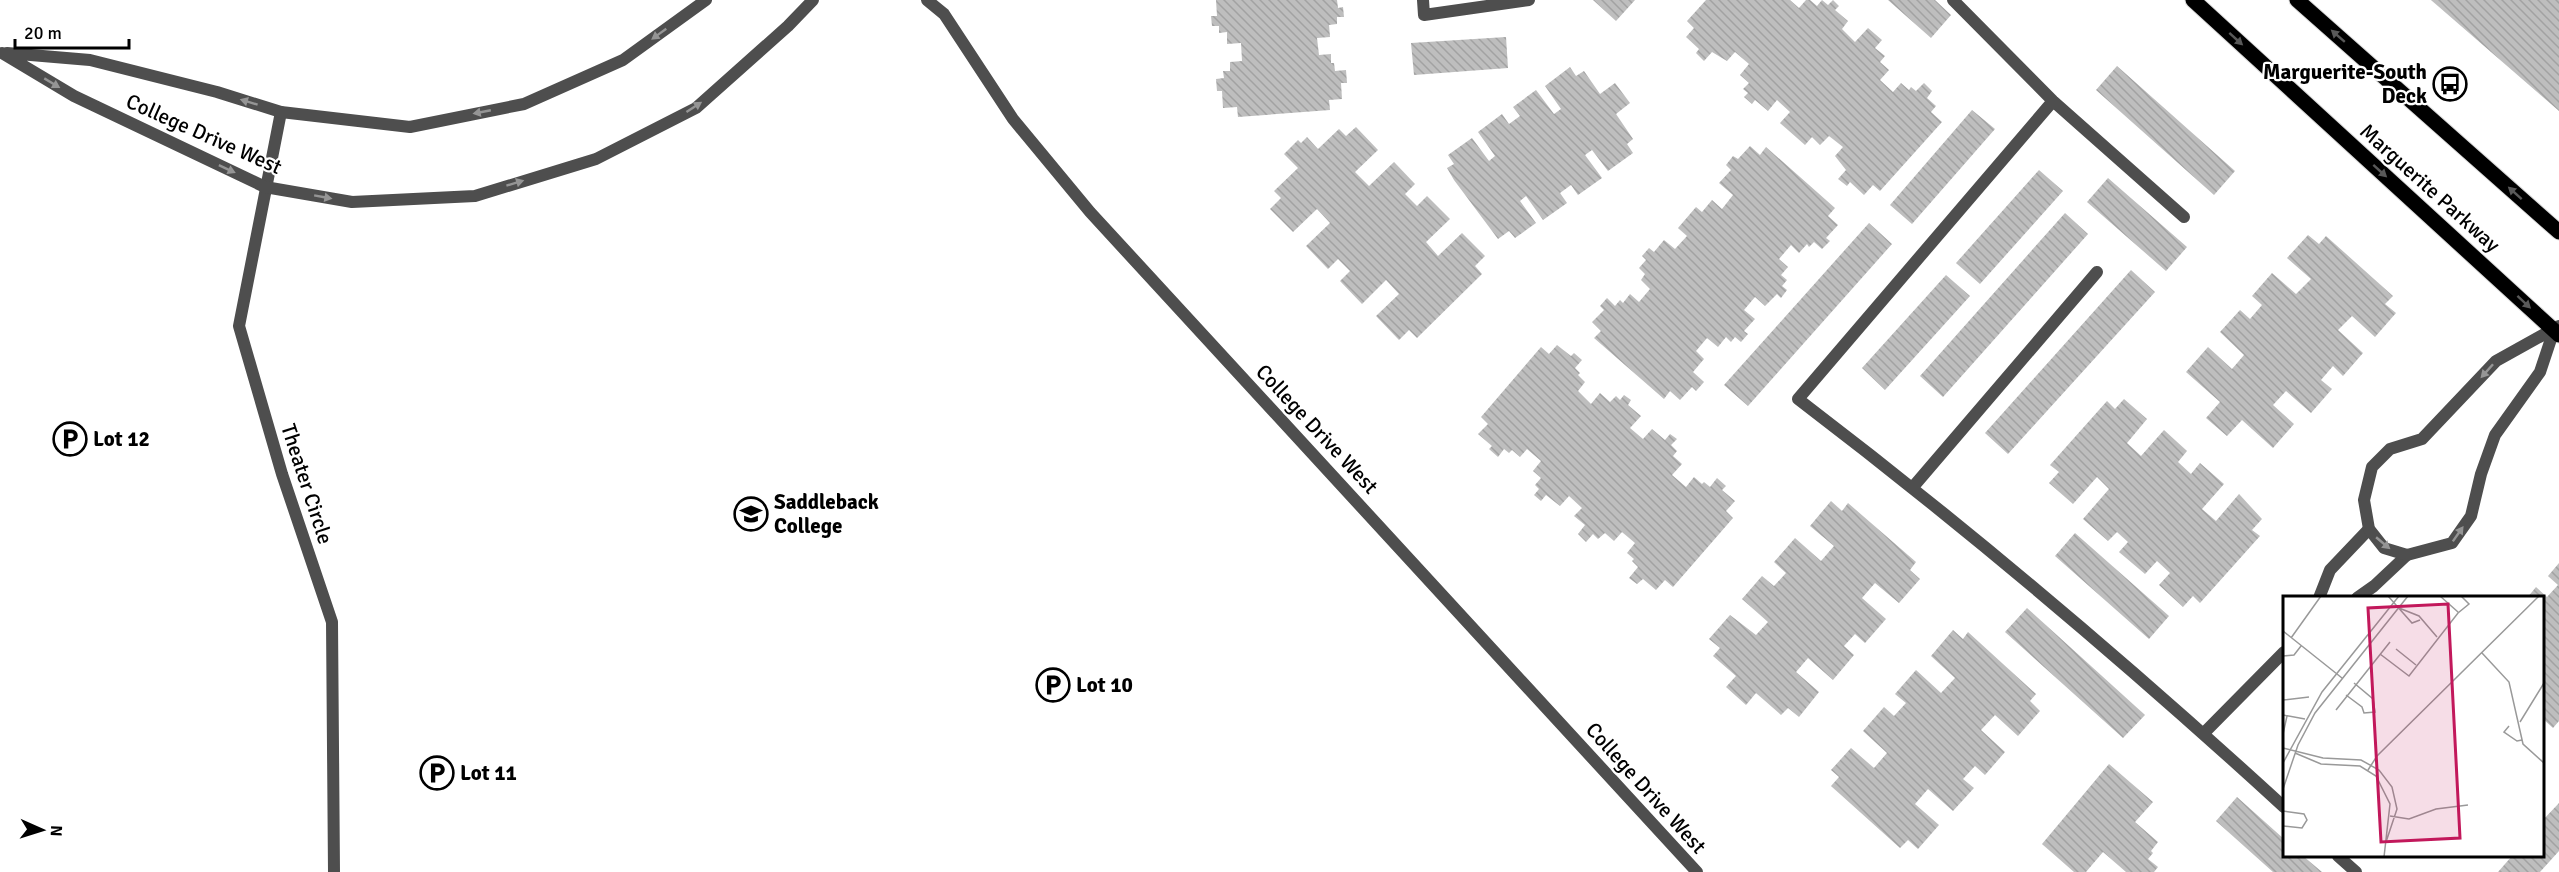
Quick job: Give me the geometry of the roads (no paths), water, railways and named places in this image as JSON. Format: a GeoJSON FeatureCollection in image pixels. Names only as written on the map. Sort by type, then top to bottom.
{"type":"FeatureCollection","features":[{"type":"Feature","properties":{"kind":"main road","name":"Marguerite Parkway"},"geometry":{"type":"LineString","coordinates":[[2193,0],[2557,330]]}},
{"type":"Feature","properties":{"kind":"main road"},"geometry":{"type":"LineString","coordinates":[[2297,0],[2559,232]]}},
{"type":"Feature","properties":{"kind":"street","name":"College Drive West"},"geometry":{"type":"LineString","coordinates":[[1,52],[90,60],[217,92],[281,112],[410,127],[524,104],[623,60],[706,0]]}},
{"type":"Feature","properties":{"kind":"street","name":"College Drive West"},"geometry":{"type":"LineString","coordinates":[[1,52],[74,96],[265,187],[352,202],[475,196],[596,159],[696,108],[788,26],[813,0]]}},
{"type":"Feature","properties":{"kind":"street","name":"College Drive West"},"geometry":{"type":"LineString","coordinates":[[927,0],[944,14],[1013,119],[1090,212],[1697,872]]}},
{"type":"Feature","properties":{"kind":"street"},"geometry":{"type":"LineString","coordinates":[[1423,0],[1424,15],[1529,0]]}},
{"type":"Feature","properties":{"kind":"street"},"geometry":{"type":"LineString","coordinates":[[1953,0],[2054,101],[2184,217]]}},
{"type":"Feature","properties":{"kind":"street"},"geometry":{"type":"LineString","coordinates":[[2054,101],[1798,399],[1913,487],[2204,733],[2283,806]]}},
{"type":"Feature","properties":{"kind":"street","name":"Theater Circle"},"geometry":{"type":"LineString","coordinates":[[281,112],[239,326],[282,474],[332,622],[334,872]]}},
{"type":"Feature","properties":{"kind":"street"},"geometry":{"type":"LineString","coordinates":[[1913,487],[2097,272]]}},
{"type":"Feature","properties":{"kind":"street"},"geometry":{"type":"LineString","coordinates":[[2406,555],[2384,548],[2368,529],[2364,500],[2372,467],[2390,449],[2422,439],[2496,361],[2557,330]]}},
{"type":"Feature","properties":{"kind":"street"},"geometry":{"type":"LineString","coordinates":[[2359,596],[2374,586],[2406,555],[2452,543],[2471,516],[2481,474],[2495,435],[2540,372],[2557,330]]}},
{"type":"Feature","properties":{"kind":"street"},"geometry":{"type":"LineString","coordinates":[[2319,596],[2330,570],[2368,529]]}},
{"type":"Feature","properties":{"kind":"street"},"geometry":{"type":"LineString","coordinates":[[2204,733],[2283,653]]}},
{"type":"Feature","properties":{"kind":"street"},"geometry":{"type":"LineString","coordinates":[[2340,857],[2356,872]]}},
{"type":"Feature","properties":{"kind":"place","name":"Marguerite-South Deck"},"geometry":{"type":"Point","coordinates":[2450,84]}},
{"type":"Feature","properties":{"kind":"place","name":"Lot 12"},"geometry":{"type":"Point","coordinates":[70,439]}},
{"type":"Feature","properties":{"kind":"place","name":"Saddleback College"},"geometry":{"type":"Point","coordinates":[751,514]}},
{"type":"Feature","properties":{"kind":"place","name":"Lot 10"},"geometry":{"type":"Point","coordinates":[1053,685]}},
{"type":"Feature","properties":{"kind":"place","name":"Lot 11"},"geometry":{"type":"Point","coordinates":[437,773]}}]}
